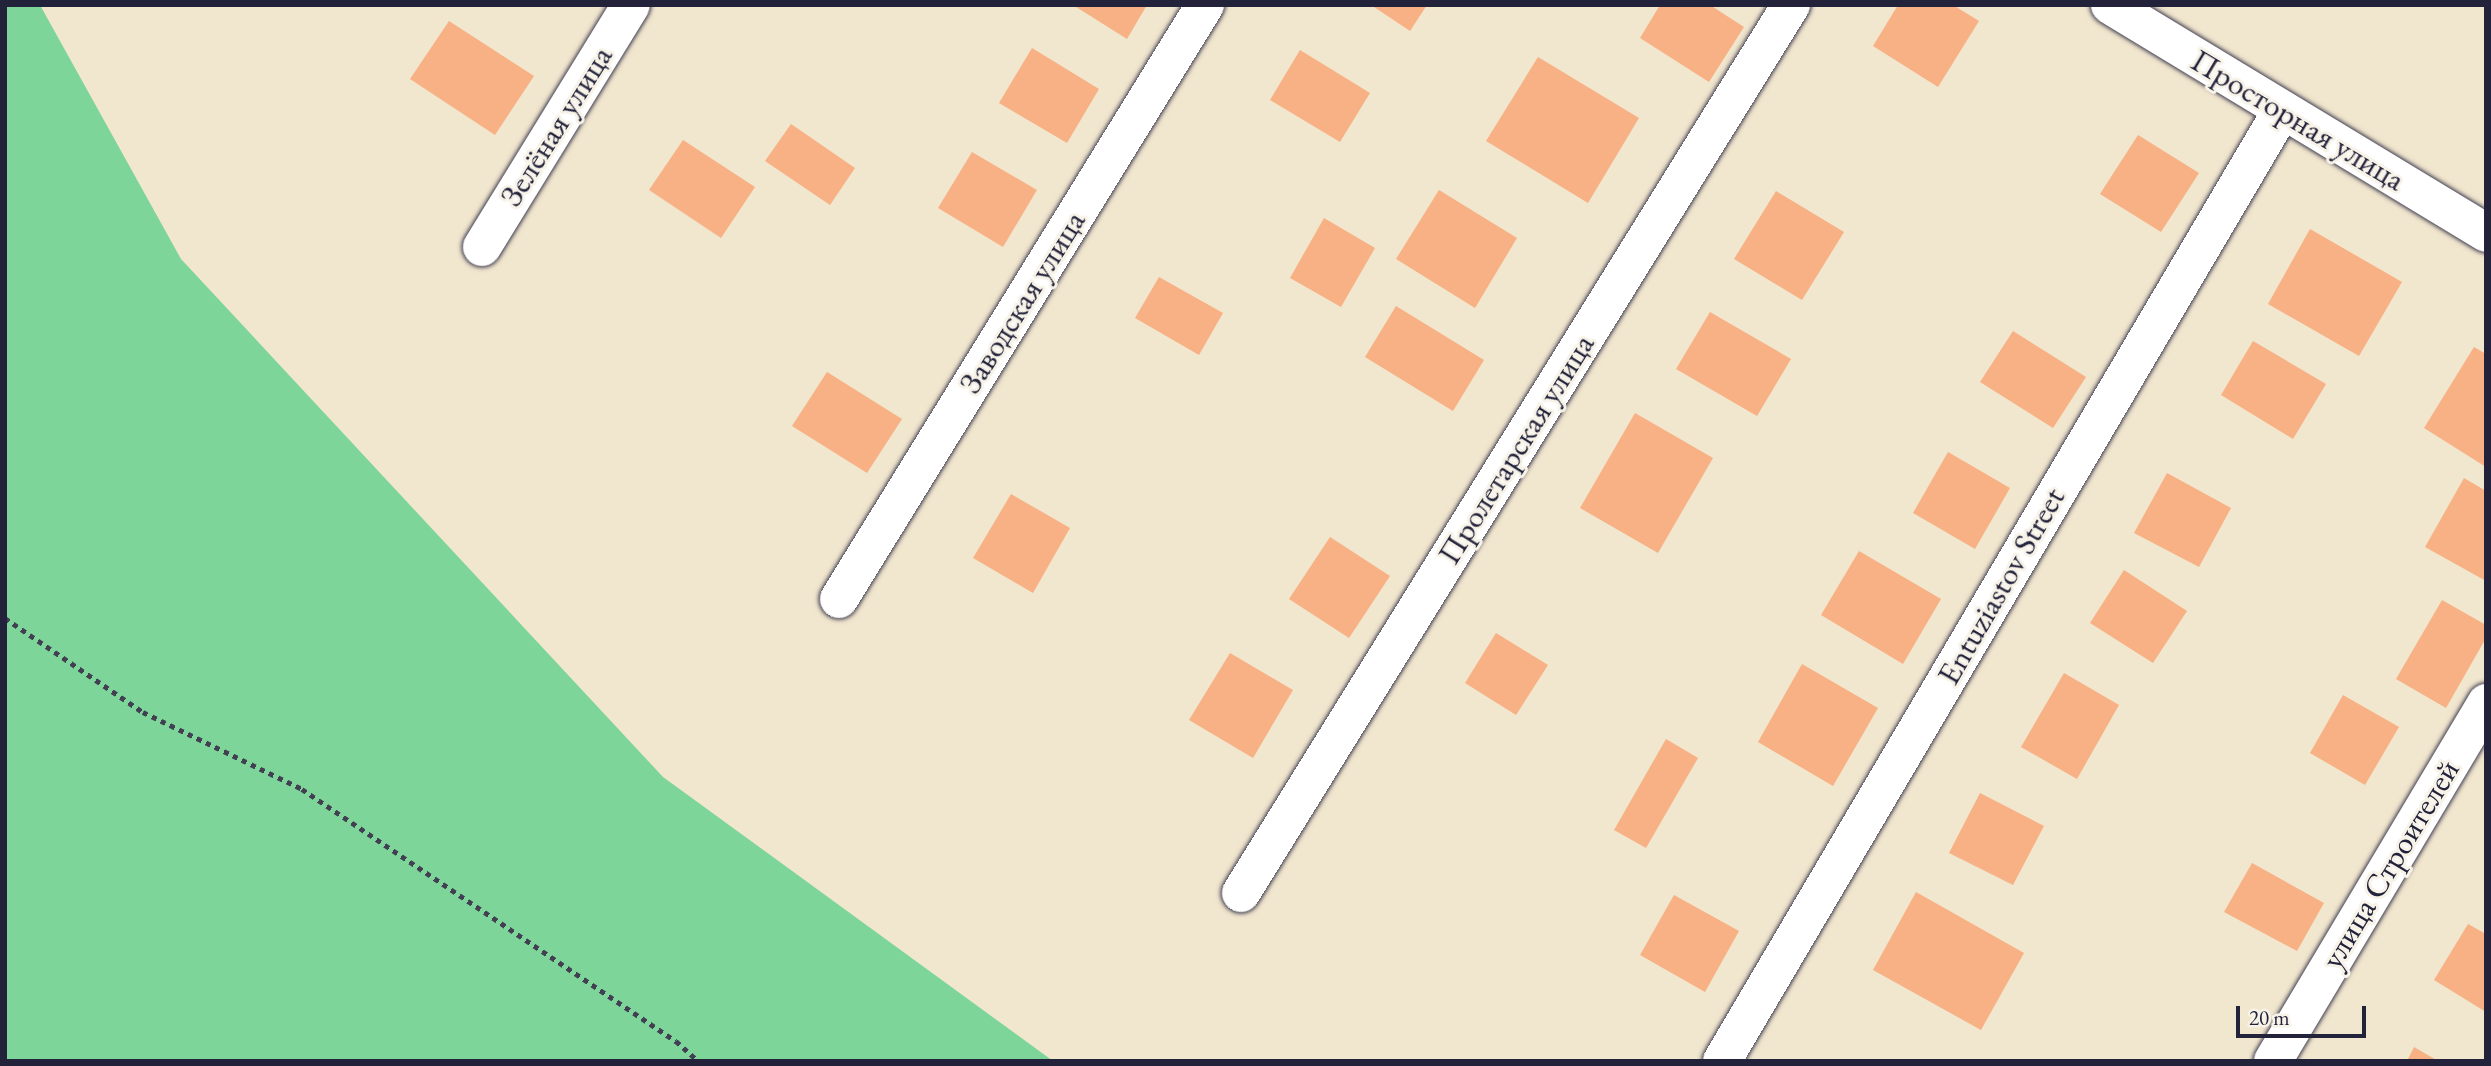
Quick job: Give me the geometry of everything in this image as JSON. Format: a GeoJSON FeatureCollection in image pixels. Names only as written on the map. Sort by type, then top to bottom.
{"type":"FeatureCollection","features":[{"type":"Feature","properties":{"kind":"street","name":"Зелёная улица"},"geometry":{"type":"LineString","coordinates":[[482,247],[631,5]]}},
{"type":"Feature","properties":{"kind":"street","name":"Заводская улица"},"geometry":{"type":"LineString","coordinates":[[839,599],[1205,5]]}},
{"type":"Feature","properties":{"kind":"street","name":"Пролетарская улица"},"geometry":{"type":"LineString","coordinates":[[1241,893],[1791,5]]}},
{"type":"Feature","properties":{"kind":"street","name":"Просторная улица"},"geometry":{"type":"LineString","coordinates":[[2110,5],[2281,112],[2486,233]]}},
{"type":"Feature","properties":{"kind":"street","name":"Entuziastov Street"},"geometry":{"type":"LineString","coordinates":[[1722,1061],[2281,112]]}},
{"type":"Feature","properties":{"kind":"street","name":"улица Строителей"},"geometry":{"type":"LineString","coordinates":[[2273,1061],[2486,703]]}},
{"type":"Feature","properties":{"kind":"path"},"geometry":{"type":"LineString","coordinates":[[5,618],[143,712],[302,789],[676,1041],[698,1061]]}},
{"type":"Feature","properties":{"kind":"green space"},"geometry":{"type":"Polygon","coordinates":[[[5,5],[40,5],[181,259],[663,777],[1053,1061],[5,1061],[5,5]]]}},
{"type":"Feature","properties":{"kind":"building"},"geometry":{"type":"Polygon","coordinates":[[[1073,5],[1147,5],[1127,39],[1073,5]]]}},
{"type":"Feature","properties":{"kind":"building"},"geometry":{"type":"Polygon","coordinates":[[[1371,5],[1427,5],[1410,31],[1371,5]]]}},
{"type":"Feature","properties":{"kind":"building"},"geometry":{"type":"Polygon","coordinates":[[[1660,5],[1710,5],[1744,27],[1709,82],[1640,38],[1660,5]]]}},
{"type":"Feature","properties":{"kind":"building"},"geometry":{"type":"Polygon","coordinates":[[[1898,5],[1953,5],[1979,21],[1938,87],[1873,46],[1898,5]]]}},
{"type":"Feature","properties":{"kind":"building"},"geometry":{"type":"Polygon","coordinates":[[[449,21],[534,76],[495,135],[410,79],[449,21]]]}},
{"type":"Feature","properties":{"kind":"building"},"geometry":{"type":"Polygon","coordinates":[[[1032,48],[1099,89],[1067,143],[999,103],[1032,48]]]}},
{"type":"Feature","properties":{"kind":"building"},"geometry":{"type":"Polygon","coordinates":[[[1300,50],[1370,93],[1340,142],[1270,100],[1300,50]]]}},
{"type":"Feature","properties":{"kind":"building"},"geometry":{"type":"Polygon","coordinates":[[[1538,57],[1639,118],[1588,203],[1486,141],[1538,57]]]}},
{"type":"Feature","properties":{"kind":"building"},"geometry":{"type":"Polygon","coordinates":[[[791,124],[855,168],[830,205],[765,161],[791,124]]]}},
{"type":"Feature","properties":{"kind":"building"},"geometry":{"type":"Polygon","coordinates":[[[2138,135],[2199,173],[2161,232],[2100,194],[2138,135]]]}},
{"type":"Feature","properties":{"kind":"building"},"geometry":{"type":"Polygon","coordinates":[[[683,140],[755,187],[721,238],[649,190],[683,140]]]}},
{"type":"Feature","properties":{"kind":"building"},"geometry":{"type":"Polygon","coordinates":[[[972,152],[1037,190],[1003,247],[938,208],[972,152]]]}},
{"type":"Feature","properties":{"kind":"building"},"geometry":{"type":"Polygon","coordinates":[[[1439,190],[1517,238],[1475,308],[1396,259],[1439,190]]]}},
{"type":"Feature","properties":{"kind":"building"},"geometry":{"type":"Polygon","coordinates":[[[1776,191],[1844,232],[1802,300],[1734,259],[1776,191]]]}},
{"type":"Feature","properties":{"kind":"building"},"geometry":{"type":"Polygon","coordinates":[[[1324,218],[1375,248],[1341,307],[1290,278],[1324,218]]]}},
{"type":"Feature","properties":{"kind":"building"},"geometry":{"type":"Polygon","coordinates":[[[2310,229],[2402,282],[2359,356],[2268,304],[2310,229]]]}},
{"type":"Feature","properties":{"kind":"building"},"geometry":{"type":"Polygon","coordinates":[[[1159,277],[1223,313],[1199,355],[1135,318],[1159,277]]]}},
{"type":"Feature","properties":{"kind":"building"},"geometry":{"type":"Polygon","coordinates":[[[1396,306],[1484,360],[1453,411],[1365,357],[1396,306]]]}},
{"type":"Feature","properties":{"kind":"building"},"geometry":{"type":"Polygon","coordinates":[[[1710,312],[1791,359],[1757,416],[1676,369],[1710,312]]]}},
{"type":"Feature","properties":{"kind":"building"},"geometry":{"type":"Polygon","coordinates":[[[2013,331],[2086,377],[2053,428],[1980,382],[2013,331]]]}},
{"type":"Feature","properties":{"kind":"building"},"geometry":{"type":"Polygon","coordinates":[[[2253,341],[2326,384],[2293,439],[2221,395],[2253,341]]]}},
{"type":"Feature","properties":{"kind":"building"},"geometry":{"type":"Polygon","coordinates":[[[2474,347],[2486,354],[2486,467],[2424,428],[2474,347]]]}},
{"type":"Feature","properties":{"kind":"building"},"geometry":{"type":"Polygon","coordinates":[[[827,372],[902,419],[867,473],[792,426],[827,372]]]}},
{"type":"Feature","properties":{"kind":"building"},"geometry":{"type":"Polygon","coordinates":[[[1635,413],[1713,458],[1658,553],[1580,508],[1635,413]]]}},
{"type":"Feature","properties":{"kind":"building"},"geometry":{"type":"Polygon","coordinates":[[[1948,452],[2010,488],[1975,549],[1913,513],[1948,452]]]}},
{"type":"Feature","properties":{"kind":"building"},"geometry":{"type":"Polygon","coordinates":[[[2167,473],[2231,508],[2199,567],[2134,533],[2167,473]]]}},
{"type":"Feature","properties":{"kind":"building"},"geometry":{"type":"Polygon","coordinates":[[[2464,478],[2486,491],[2486,581],[2425,547],[2464,478]]]}},
{"type":"Feature","properties":{"kind":"building"},"geometry":{"type":"Polygon","coordinates":[[[1011,494],[1070,528],[1033,593],[973,558],[1011,494]]]}},
{"type":"Feature","properties":{"kind":"building"},"geometry":{"type":"Polygon","coordinates":[[[1330,537],[1390,576],[1349,638],[1289,599],[1330,537]]]}},
{"type":"Feature","properties":{"kind":"building"},"geometry":{"type":"Polygon","coordinates":[[[1859,551],[1941,599],[1903,664],[1821,615],[1859,551]]]}},
{"type":"Feature","properties":{"kind":"building"},"geometry":{"type":"Polygon","coordinates":[[[2124,570],[2187,611],[2153,663],[2090,623],[2124,570]]]}},
{"type":"Feature","properties":{"kind":"building"},"geometry":{"type":"Polygon","coordinates":[[[2442,600],[2486,625],[2486,638],[2446,708],[2396,679],[2442,600]]]}},
{"type":"Feature","properties":{"kind":"building"},"geometry":{"type":"Polygon","coordinates":[[[1496,633],[1548,665],[1516,715],[1465,683],[1496,633]]]}},
{"type":"Feature","properties":{"kind":"building"},"geometry":{"type":"Polygon","coordinates":[[[1230,653],[1293,690],[1253,758],[1189,720],[1230,653]]]}},
{"type":"Feature","properties":{"kind":"building"},"geometry":{"type":"Polygon","coordinates":[[[1802,664],[1878,708],[1833,786],[1758,742],[1802,664]]]}},
{"type":"Feature","properties":{"kind":"building"},"geometry":{"type":"Polygon","coordinates":[[[2064,673],[2119,705],[2077,779],[2021,747],[2064,673]]]}},
{"type":"Feature","properties":{"kind":"building"},"geometry":{"type":"Polygon","coordinates":[[[2343,695],[2399,727],[2365,785],[2310,753],[2343,695]]]}},
{"type":"Feature","properties":{"kind":"building"},"geometry":{"type":"Polygon","coordinates":[[[1666,739],[1698,758],[1646,848],[1614,830],[1666,739]]]}},
{"type":"Feature","properties":{"kind":"building"},"geometry":{"type":"Polygon","coordinates":[[[1980,793],[2044,826],[2013,885],[1949,853],[1980,793]]]}},
{"type":"Feature","properties":{"kind":"building"},"geometry":{"type":"Polygon","coordinates":[[[2252,863],[2324,903],[2297,951],[2224,912],[2252,863]]]}},
{"type":"Feature","properties":{"kind":"building"},"geometry":{"type":"Polygon","coordinates":[[[1916,892],[2024,953],[1981,1030],[1873,970],[1916,892]]]}},
{"type":"Feature","properties":{"kind":"building"},"geometry":{"type":"Polygon","coordinates":[[[1674,895],[1739,931],[1705,992],[1640,955],[1674,895]]]}},
{"type":"Feature","properties":{"kind":"building"},"geometry":{"type":"Polygon","coordinates":[[[2468,924],[2486,934],[2486,1012],[2434,980],[2468,924]]]}},
{"type":"Feature","properties":{"kind":"building"},"geometry":{"type":"Polygon","coordinates":[[[2414,1047],[2438,1061],[2407,1061],[2414,1047]]]}}]}
